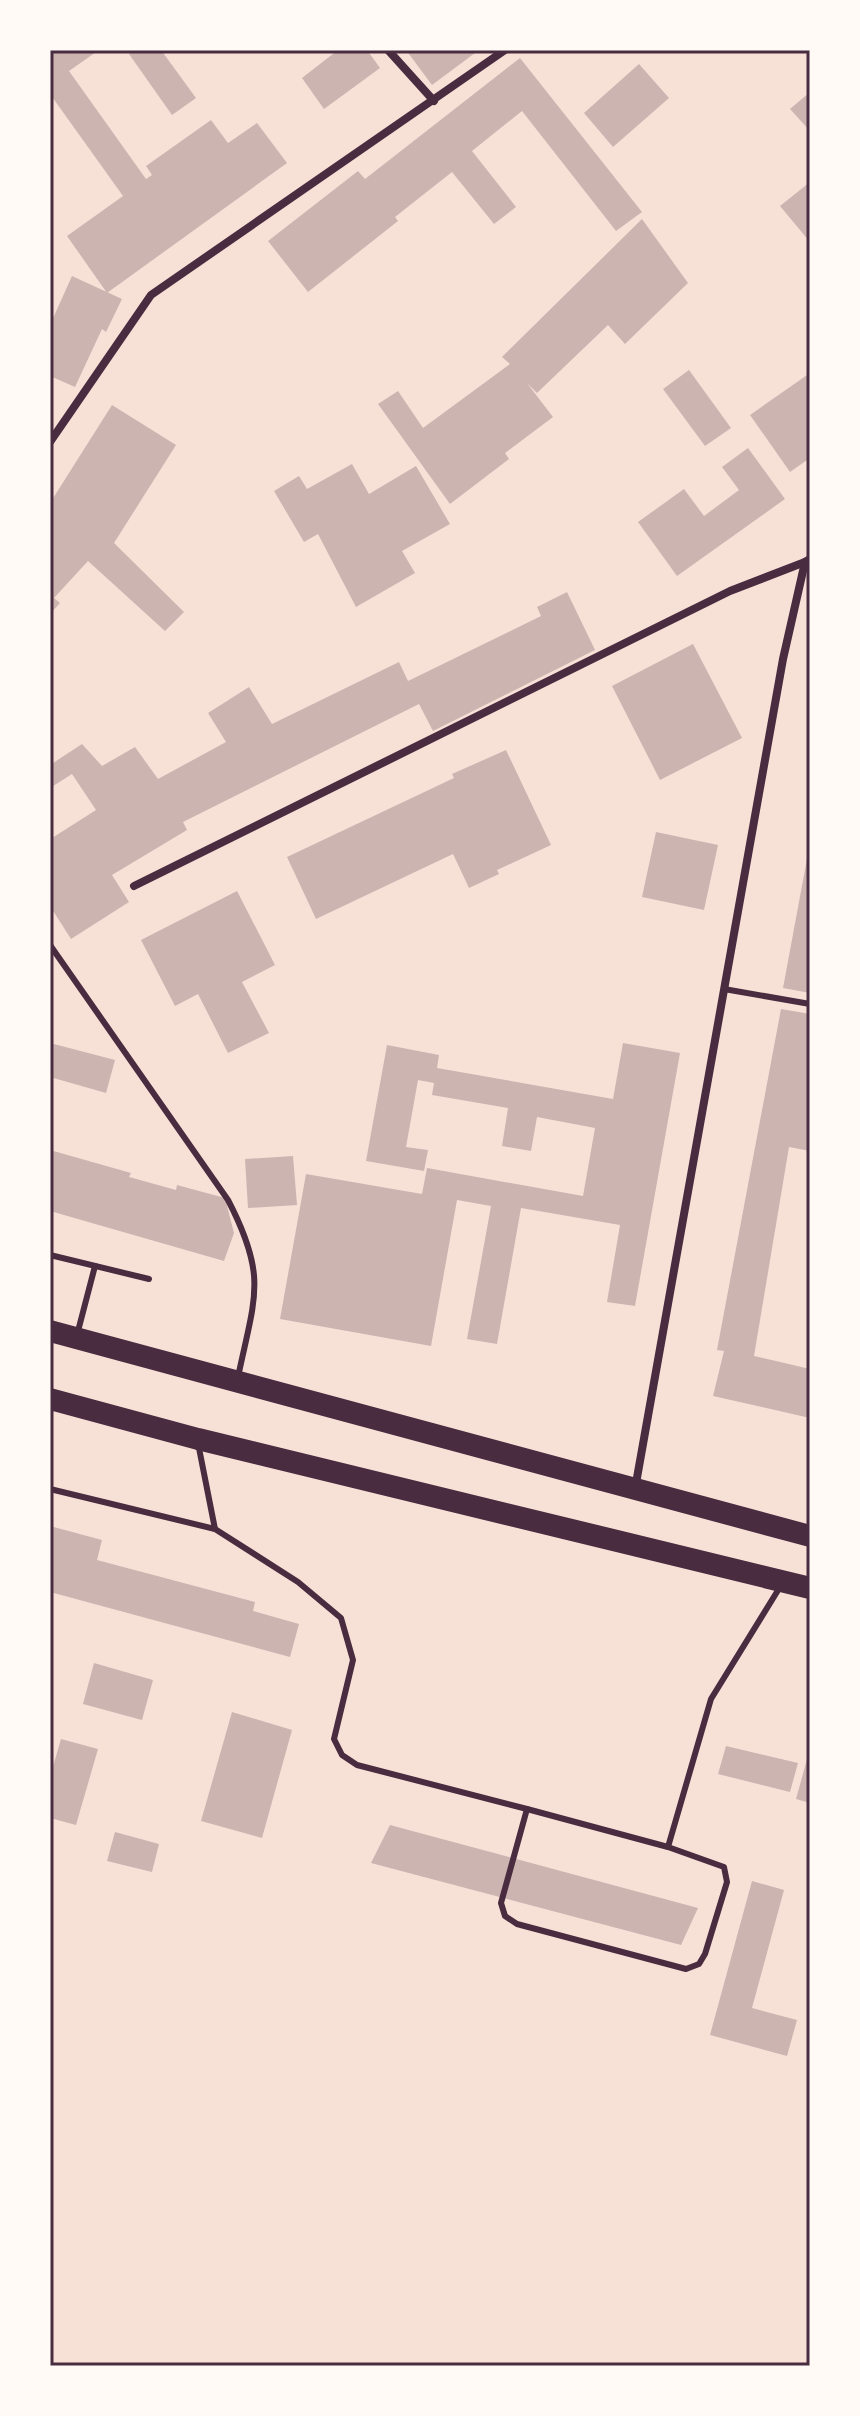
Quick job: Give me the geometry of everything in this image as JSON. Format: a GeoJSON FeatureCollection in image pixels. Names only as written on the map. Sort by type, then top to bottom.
{"type":"FeatureCollection","features":[{"type":"Feature","properties":{"kind":"highway"},"geometry":{"type":"LineString","coordinates":[[50,1331],[810,1536]]}},
{"type":"Feature","properties":{"kind":"highway"},"geometry":{"type":"LineString","coordinates":[[50,1399],[198,1439],[810,1588]]}},
{"type":"Feature","properties":{"kind":"street"},"geometry":{"type":"LineString","coordinates":[[388,50],[434,101]]}},
{"type":"Feature","properties":{"kind":"street"},"geometry":{"type":"LineString","coordinates":[[50,442],[151,295],[505,50]]}},
{"type":"Feature","properties":{"kind":"street"},"geometry":{"type":"LineString","coordinates":[[134,886],[730,591],[808,560]]}},
{"type":"Feature","properties":{"kind":"street"},"geometry":{"type":"LineString","coordinates":[[635,1489],[783,659],[808,560]]}},
{"type":"Feature","properties":{"kind":"lane"},"geometry":{"type":"LineString","coordinates":[[50,945],[228,1200],[249,1240],[257,1285],[237,1382]]}},
{"type":"Feature","properties":{"kind":"lane"},"geometry":{"type":"LineString","coordinates":[[724,989],[810,1004]]}},
{"type":"Feature","properties":{"kind":"lane"},"geometry":{"type":"LineString","coordinates":[[50,1255],[149,1279]]}},
{"type":"Feature","properties":{"kind":"lane"},"geometry":{"type":"LineString","coordinates":[[77,1338],[95,1266]]}},
{"type":"Feature","properties":{"kind":"lane"},"geometry":{"type":"LineString","coordinates":[[198,1439],[215,1529]]}},
{"type":"Feature","properties":{"kind":"lane"},"geometry":{"type":"LineString","coordinates":[[50,1489],[215,1529],[298,1582],[341,1618],[353,1660],[334,1739],[342,1755],[357,1765],[527,1809],[668,1847],[724,1867],[727,1882],[705,1954],[699,1964],[686,1969],[517,1924],[505,1916],[501,1903],[527,1809]]}},
{"type":"Feature","properties":{"kind":"lane"},"geometry":{"type":"LineString","coordinates":[[668,1847],[711,1699],[783,1581]]}},
{"type":"Feature","properties":{"kind":"building"},"geometry":{"type":"Polygon","coordinates":[[[50,50],[99,50],[69,71],[146,179],[152,175],[146,166],[211,120],[228,143],[257,123],[287,163],[107,293],[67,236],[123,196],[50,94],[50,50]]]}},
{"type":"Feature","properties":{"kind":"building"},"geometry":{"type":"Polygon","coordinates":[[[135,50],[161,50],[196,98],[172,115],[129,54],[135,50]]]}},
{"type":"Feature","properties":{"kind":"building"},"geometry":{"type":"Polygon","coordinates":[[[338,50],[367,50],[380,68],[324,109],[302,78],[338,50]]]}},
{"type":"Feature","properties":{"kind":"building"},"geometry":{"type":"Polygon","coordinates":[[[406,50],[479,50],[432,85],[406,50]]]}},
{"type":"Feature","properties":{"kind":"building"},"geometry":{"type":"Polygon","coordinates":[[[520,58],[642,212],[616,231],[522,111],[472,151],[516,207],[494,224],[452,172],[395,217],[398,221],[308,292],[268,241],[358,171],[365,179],[520,58]]]}},
{"type":"Feature","properties":{"kind":"building"},"geometry":{"type":"Polygon","coordinates":[[[639,64],[669,98],[613,147],[584,113],[639,64]]]}},
{"type":"Feature","properties":{"kind":"building"},"geometry":{"type":"Polygon","coordinates":[[[810,92],[810,131],[790,109],[810,92]]]}},
{"type":"Feature","properties":{"kind":"building"},"geometry":{"type":"Polygon","coordinates":[[[810,182],[810,242],[780,206],[810,182]]]}},
{"type":"Feature","properties":{"kind":"building"},"geometry":{"type":"Polygon","coordinates":[[[642,219],[688,283],[625,344],[608,325],[537,393],[527,383],[553,417],[505,453],[509,459],[450,504],[378,404],[398,391],[423,428],[510,364],[502,357],[642,219]]]}},
{"type":"Feature","properties":{"kind":"building"},"geometry":{"type":"Polygon","coordinates":[[[72,276],[122,299],[106,332],[102,329],[75,387],[50,376],[50,325],[72,276]]]}},
{"type":"Feature","properties":{"kind":"building"},"geometry":{"type":"Polygon","coordinates":[[[689,370],[731,428],[705,446],[663,389],[689,370]]]}},
{"type":"Feature","properties":{"kind":"building"},"geometry":{"type":"Polygon","coordinates":[[[810,373],[810,458],[790,472],[750,415],[810,373]]]}},
{"type":"Feature","properties":{"kind":"building"},"geometry":{"type":"Polygon","coordinates":[[[112,405],[176,445],[114,543],[184,612],[165,631],[88,561],[54,598],[60,603],[50,614],[50,503],[112,405]]]}},
{"type":"Feature","properties":{"kind":"building"},"geometry":{"type":"Polygon","coordinates":[[[748,448],[785,499],[677,576],[638,522],[684,489],[704,516],[739,490],[722,467],[748,448]]]}},
{"type":"Feature","properties":{"kind":"building"},"geometry":{"type":"Polygon","coordinates":[[[352,464],[369,494],[416,466],[450,524],[402,551],[415,573],[356,607],[318,534],[304,542],[274,491],[299,476],[307,489],[352,464]]]}},
{"type":"Feature","properties":{"kind":"building"},"geometry":{"type":"Polygon","coordinates":[[[567,592],[595,650],[433,731],[419,704],[183,822],[187,830],[112,875],[129,902],[71,939],[50,906],[50,834],[52,838],[96,810],[72,774],[50,788],[50,765],[82,744],[102,766],[135,747],[158,779],[226,742],[208,713],[249,687],[272,724],[399,662],[408,681],[541,616],[537,607],[567,592]]]}},
{"type":"Feature","properties":{"kind":"building"},"geometry":{"type":"Polygon","coordinates":[[[693,644],[742,738],[660,780],[612,686],[693,644]]]}},
{"type":"Feature","properties":{"kind":"building"},"geometry":{"type":"Polygon","coordinates":[[[506,750],[551,845],[497,870],[499,874],[469,888],[453,854],[316,919],[287,857],[506,750]]]}},
{"type":"Feature","properties":{"kind":"building"},"geometry":{"type":"Polygon","coordinates":[[[656,832],[718,845],[704,910],[642,897],[656,832]]]}},
{"type":"Feature","properties":{"kind":"building"},"geometry":{"type":"Polygon","coordinates":[[[810,849],[810,993],[783,988],[810,849]]]}},
{"type":"Feature","properties":{"kind":"building"},"geometry":{"type":"Polygon","coordinates":[[[237,891],[275,965],[242,982],[269,1033],[228,1053],[198,994],[175,1006],[141,940],[237,891]]]}},
{"type":"Feature","properties":{"kind":"building"},"geometry":{"type":"Polygon","coordinates":[[[781,1009],[810,1014],[810,1151],[789,1147],[754,1356],[810,1369],[810,1418],[713,1396],[724,1351],[717,1350],[781,1009]]]}},
{"type":"Feature","properties":{"kind":"building"},"geometry":{"type":"Polygon","coordinates":[[[50,1043],[115,1060],[106,1093],[50,1077],[50,1043]]]}},
{"type":"Feature","properties":{"kind":"building"},"geometry":{"type":"Polygon","coordinates":[[[623,1043],[680,1053],[635,1306],[607,1302],[620,1225],[521,1208],[497,1344],[467,1339],[491,1206],[457,1200],[431,1346],[280,1319],[306,1174],[422,1194],[427,1168],[583,1196],[595,1128],[537,1117],[531,1151],[502,1146],[508,1108],[432,1095],[434,1083],[418,1080],[406,1147],[428,1150],[424,1171],[366,1161],[387,1045],[439,1055],[437,1068],[613,1099],[623,1043]]]}},
{"type":"Feature","properties":{"kind":"building"},"geometry":{"type":"Polygon","coordinates":[[[50,1150],[131,1173],[129,1177],[176,1190],[177,1185],[225,1198],[234,1233],[224,1261],[50,1211],[50,1150]]]}},
{"type":"Feature","properties":{"kind":"building"},"geometry":{"type":"Polygon","coordinates":[[[293,1156],[297,1205],[248,1208],[245,1159],[293,1156]]]}},
{"type":"Feature","properties":{"kind":"building"},"geometry":{"type":"Polygon","coordinates":[[[50,1526],[102,1540],[97,1560],[255,1602],[253,1611],[299,1624],[290,1657],[50,1592],[50,1526]]]}},
{"type":"Feature","properties":{"kind":"building"},"geometry":{"type":"Polygon","coordinates":[[[94,1663],[153,1680],[142,1720],[83,1704],[94,1663]]]}},
{"type":"Feature","properties":{"kind":"building"},"geometry":{"type":"Polygon","coordinates":[[[232,1712],[292,1730],[262,1838],[201,1821],[232,1712]]]}},
{"type":"Feature","properties":{"kind":"building"},"geometry":{"type":"Polygon","coordinates":[[[61,1739],[98,1749],[76,1825],[50,1818],[50,1777],[61,1739]]]}},
{"type":"Feature","properties":{"kind":"building"},"geometry":{"type":"Polygon","coordinates":[[[726,1746],[798,1763],[790,1792],[718,1774],[726,1746]]]}},
{"type":"Feature","properties":{"kind":"building"},"geometry":{"type":"Polygon","coordinates":[[[810,1752],[810,1803],[796,1799],[810,1752]]]}},
{"type":"Feature","properties":{"kind":"building"},"geometry":{"type":"Polygon","coordinates":[[[390,1825],[698,1908],[681,1945],[371,1863],[390,1825]]]}},
{"type":"Feature","properties":{"kind":"building"},"geometry":{"type":"Polygon","coordinates":[[[115,1832],[159,1844],[152,1872],[107,1861],[115,1832]]]}},
{"type":"Feature","properties":{"kind":"building"},"geometry":{"type":"Polygon","coordinates":[[[752,1881],[784,1890],[752,2008],[797,2020],[787,2056],[710,2035],[752,1881]]]}}]}
